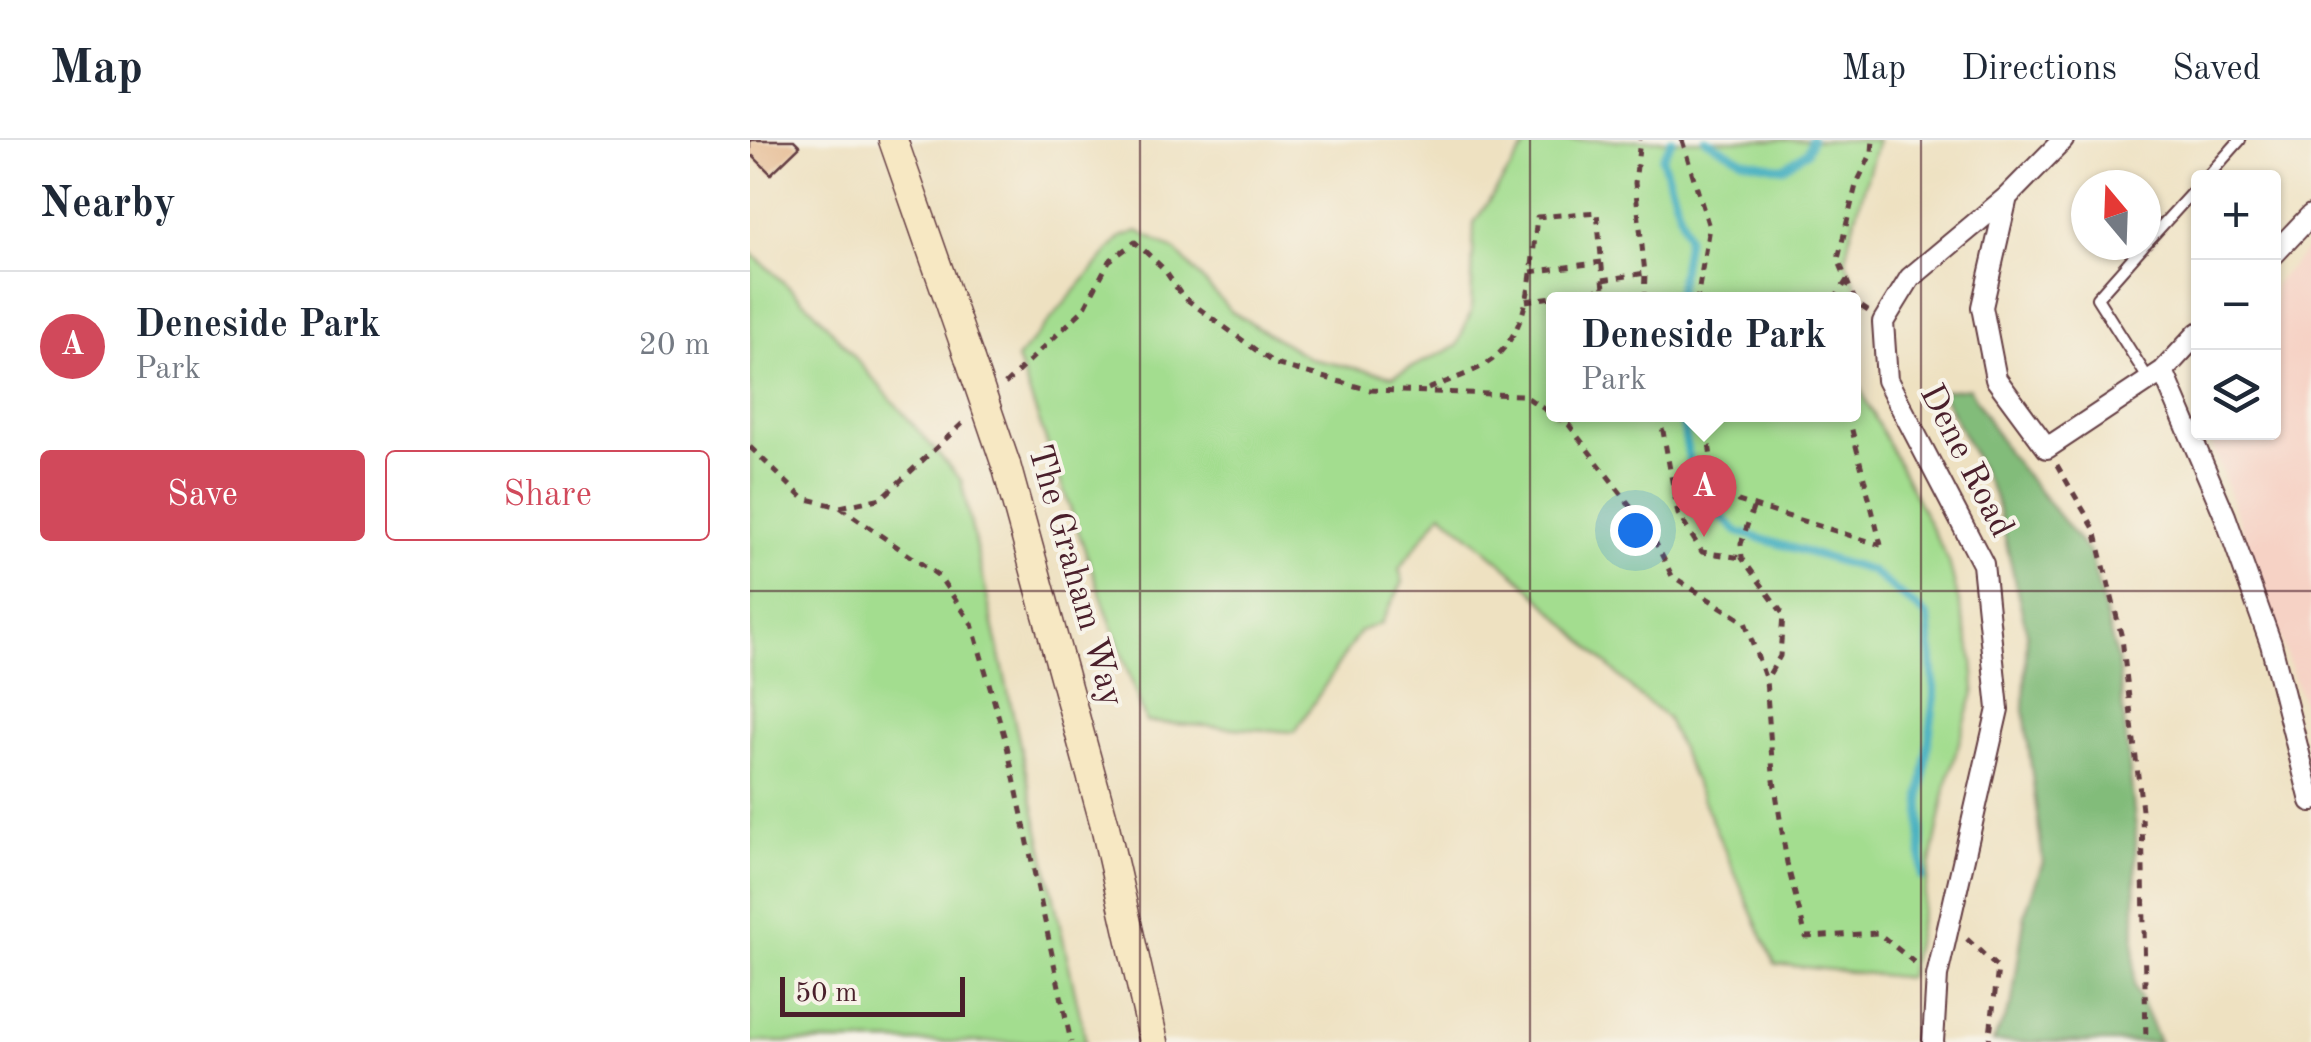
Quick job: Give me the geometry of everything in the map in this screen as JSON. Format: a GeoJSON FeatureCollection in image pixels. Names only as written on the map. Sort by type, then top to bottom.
{"type":"FeatureCollection","features":[{"type":"Feature","properties":{"kind":"main road","name":"The Graham Way"},"geometry":{"type":"LineString","coordinates":[[893,140],[1006,465],[1104,822],[1154,1042]]}},
{"type":"Feature","properties":{"kind":"street"},"geometry":{"type":"LineString","coordinates":[[1882,322],[1910,278],[2007,197],[2063,140]]}},
{"type":"Feature","properties":{"kind":"street"},"geometry":{"type":"LineString","coordinates":[[2007,197],[1982,307],[1996,380],[2046,448],[2156,375],[2191,340]]}},
{"type":"Feature","properties":{"kind":"street"},"geometry":{"type":"LineString","coordinates":[[2281,246],[2311,214]]}},
{"type":"Feature","properties":{"kind":"street","name":"Dene Road"},"geometry":{"type":"LineString","coordinates":[[1882,322],[1888,380],[1983,564],[1998,708],[1937,976],[1933,1042]]}},
{"type":"Feature","properties":{"kind":"street"},"geometry":{"type":"LineString","coordinates":[[2156,375],[2225,516],[2271,644],[2311,801]]}},
{"type":"Feature","properties":{"kind":"lane"},"geometry":{"type":"LineString","coordinates":[[2213,170],[2240,140]]}},
{"type":"Feature","properties":{"kind":"lane"},"geometry":{"type":"LineString","coordinates":[[2161,226],[2191,194]]}},
{"type":"Feature","properties":{"kind":"lane"},"geometry":{"type":"LineString","coordinates":[[2130,260],[2096,298],[2156,375]]}},
{"type":"Feature","properties":{"kind":"path"},"geometry":{"type":"LineString","coordinates":[[1640,140],[1634,183],[1644,292]]}},
{"type":"Feature","properties":{"kind":"path"},"geometry":{"type":"LineString","coordinates":[[1682,140],[1708,227],[1697,292]]}},
{"type":"Feature","properties":{"kind":"path"},"geometry":{"type":"LineString","coordinates":[[1851,292],[1838,259],[1856,185],[1872,152],[1873,140]]}},
{"type":"Feature","properties":{"kind":"path"},"geometry":{"type":"LineString","coordinates":[[1422,391],[1494,358],[1517,329],[1526,301],[1537,218],[1598,212],[1604,292]]}},
{"type":"Feature","properties":{"kind":"path"},"geometry":{"type":"LineString","coordinates":[[998,390],[1084,309],[1109,261],[1136,242],[1164,269],[1182,296],[1275,364],[1370,390],[1524,394],[1546,409]]}},
{"type":"Feature","properties":{"kind":"path"},"geometry":{"type":"LineString","coordinates":[[1530,272],[1602,262]]}},
{"type":"Feature","properties":{"kind":"path"},"geometry":{"type":"LineString","coordinates":[[1603,280],[1645,272]]}},
{"type":"Feature","properties":{"kind":"path"},"geometry":{"type":"LineString","coordinates":[[1839,292],[1846,280]]}},
{"type":"Feature","properties":{"kind":"path"},"geometry":{"type":"LineString","coordinates":[[1584,292],[1604,289]]}},
{"type":"Feature","properties":{"kind":"path"},"geometry":{"type":"LineString","coordinates":[[1526,301],[1546,298]]}},
{"type":"Feature","properties":{"kind":"path"},"geometry":{"type":"LineString","coordinates":[[1861,307],[1882,322]]}},
{"type":"Feature","properties":{"kind":"path"},"geometry":{"type":"LineString","coordinates":[[840,507],[882,498],[969,417]]}},
{"type":"Feature","properties":{"kind":"path"},"geometry":{"type":"LineString","coordinates":[[1566,422],[1651,534],[1672,576],[1745,622],[1766,680],[1773,774],[1786,863],[1806,938],[1878,932],[1914,964],[1937,976]]}},
{"type":"Feature","properties":{"kind":"path"},"geometry":{"type":"LineString","coordinates":[[1659,422],[1678,514],[1702,552],[1742,558]]}},
{"type":"Feature","properties":{"kind":"path"},"geometry":{"type":"LineString","coordinates":[[1707,422],[1713,472],[1738,501],[1753,510],[1881,545],[1850,422]]}},
{"type":"Feature","properties":{"kind":"path"},"geometry":{"type":"LineString","coordinates":[[750,447],[802,498],[840,507],[939,576],[972,624],[1007,746],[1072,1042]]}},
{"type":"Feature","properties":{"kind":"path"},"geometry":{"type":"LineString","coordinates":[[2046,448],[2095,530],[2122,638],[2142,810],[2146,1042]]}},
{"type":"Feature","properties":{"kind":"path"},"geometry":{"type":"LineString","coordinates":[[1753,510],[1741,544],[1742,558],[1783,614],[1780,656],[1766,680]]}},
{"type":"Feature","properties":{"kind":"path"},"geometry":{"type":"LineString","coordinates":[[1949,922],[1998,968],[1990,1042]]}},
{"type":"Feature","properties":{"kind":"shaded area"},"geometry":{"type":"Polygon","coordinates":[[[2311,245],[2311,726],[2210,440],[2281,440],[2281,277],[2311,245]]]}},
{"type":"Feature","properties":{"kind":"green space"},"geometry":{"type":"Polygon","coordinates":[[[1530,140],[1878,140],[1849,240],[1846,261],[1857,287],[1854,292],[1546,292],[1546,422],[1861,422],[1861,389],[1949,562],[1973,660],[1975,689],[1947,783],[1908,978],[1775,964],[1666,717],[1639,696],[1524,582],[1442,512],[1399,569],[1403,582],[1381,623],[1360,631],[1295,732],[1146,722],[1017,359],[1121,237],[1138,231],[1176,251],[1231,311],[1311,359],[1393,376],[1457,346],[1471,312],[1474,223],[1530,140]]]}},
{"type":"Feature","properties":{"kind":"green space"},"geometry":{"type":"Polygon","coordinates":[[[750,252],[812,308],[961,480],[1086,1042],[750,1042],[750,252]]]}},
{"type":"Feature","properties":{"kind":"green space"},"geometry":{"type":"Polygon","coordinates":[[[1969,388],[2007,452],[2090,554],[2118,664],[2136,829],[2134,986],[2159,1042],[1993,1042],[2012,1003],[2025,913],[2043,862],[2024,710],[2027,633],[1996,499],[1941,391],[1969,388]]]}},
{"type":"Feature","properties":{"kind":"building"},"geometry":{"type":"Polygon","coordinates":[[[750,140],[794,140],[800,146],[771,174],[753,156],[750,158],[750,140]]]}},
{"type":"Feature","properties":{"kind":"waterway"},"geometry":{"type":"LineString","coordinates":[[1672,140],[1662,158],[1687,236],[1678,292]]}},
{"type":"Feature","properties":{"kind":"waterway"},"geometry":{"type":"LineString","coordinates":[[1706,140],[1743,160],[1783,168],[1807,152],[1811,140]]}},
{"type":"Feature","properties":{"kind":"waterway"},"geometry":{"type":"LineString","coordinates":[[1682,422],[1695,493],[1738,532],[1871,571],[1928,617],[1935,696],[1921,795],[1922,877]]}},
{"type":"Feature","properties":{"kind":"place","name":"Deneside Park"},"geometry":{"type":"Point","coordinates":[1704,537]}}]}
